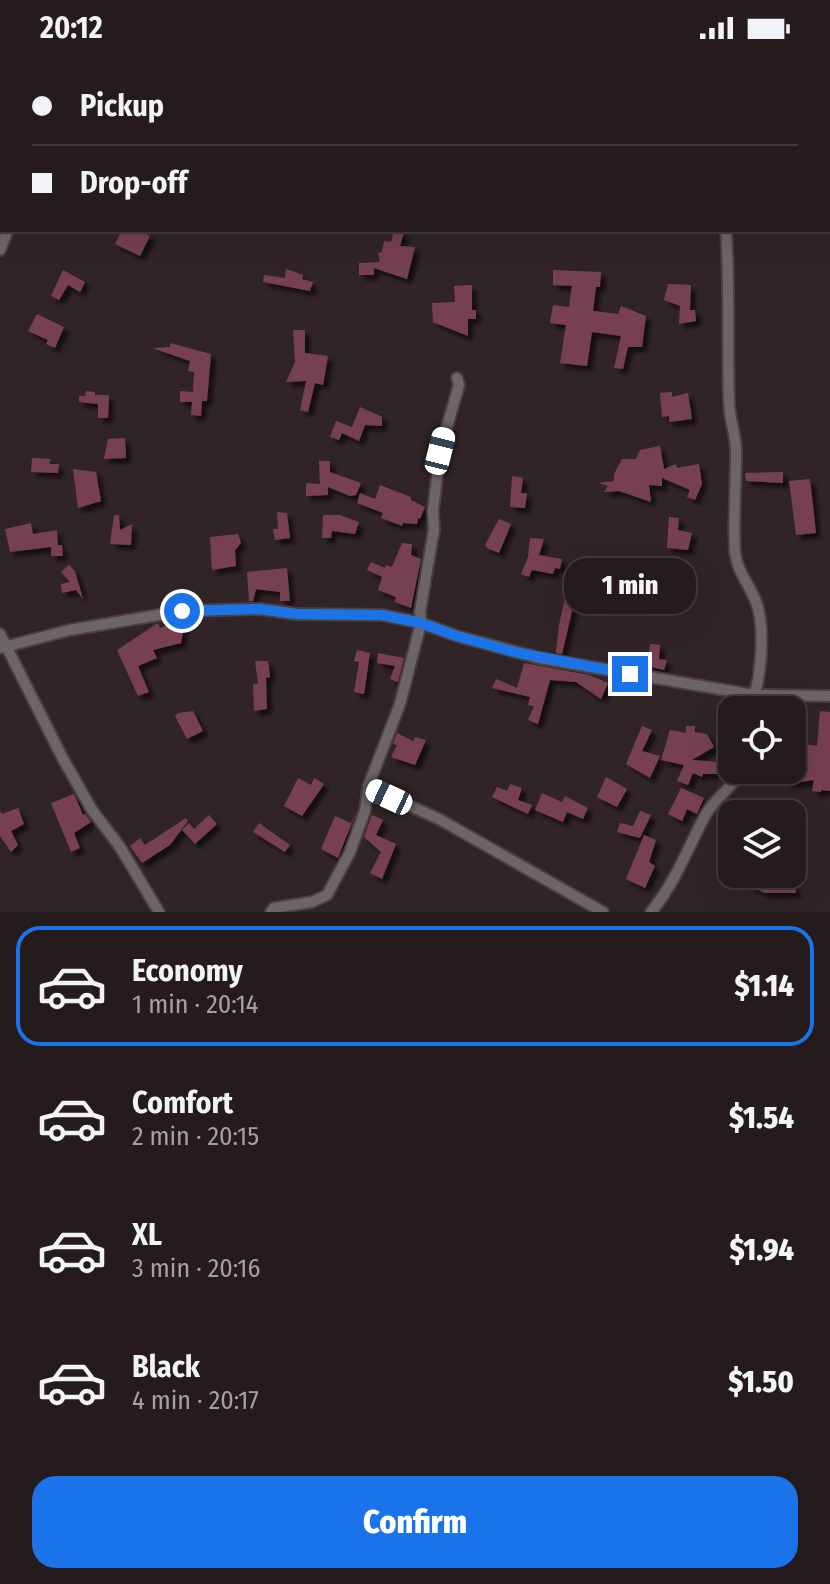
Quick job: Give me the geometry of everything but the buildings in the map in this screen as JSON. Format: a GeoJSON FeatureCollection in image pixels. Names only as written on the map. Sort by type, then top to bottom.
{"type":"FeatureCollection","features":[{"type":"Feature","properties":{"kind":"street"},"geometry":{"type":"LineString","coordinates":[[726,232],[729,402],[737,453],[734,472],[737,494],[735,550],[737,567],[758,606],[759,676],[754,695]]}},
{"type":"Feature","properties":{"kind":"street"},"geometry":{"type":"LineString","coordinates":[[271,912],[274,908],[312,902],[327,895],[350,852],[365,811],[368,787],[400,704],[421,623],[420,612],[434,529],[437,467],[459,385],[457,378]]}},
{"type":"Feature","properties":{"kind":"street"},"geometry":{"type":"LineString","coordinates":[[3,647],[70,630],[195,610],[259,609],[296,614],[382,615],[421,623],[539,658],[754,695],[830,696]]}},
{"type":"Feature","properties":{"kind":"street"},"geometry":{"type":"LineString","coordinates":[[0,634],[3,647],[85,797],[159,912]]}},
{"type":"Feature","properties":{"kind":"street"},"geometry":{"type":"LineString","coordinates":[[651,912],[669,890],[713,803],[732,784]]}},
{"type":"Feature","properties":{"kind":"street"},"geometry":{"type":"LineString","coordinates":[[368,787],[439,819],[603,912]]}},
{"type":"Feature","properties":{"kind":"route"},"geometry":{"type":"LineString","coordinates":[[182,611],[259,609],[296,614],[382,615],[421,623],[489,646],[539,658],[630,674]]}}]}
